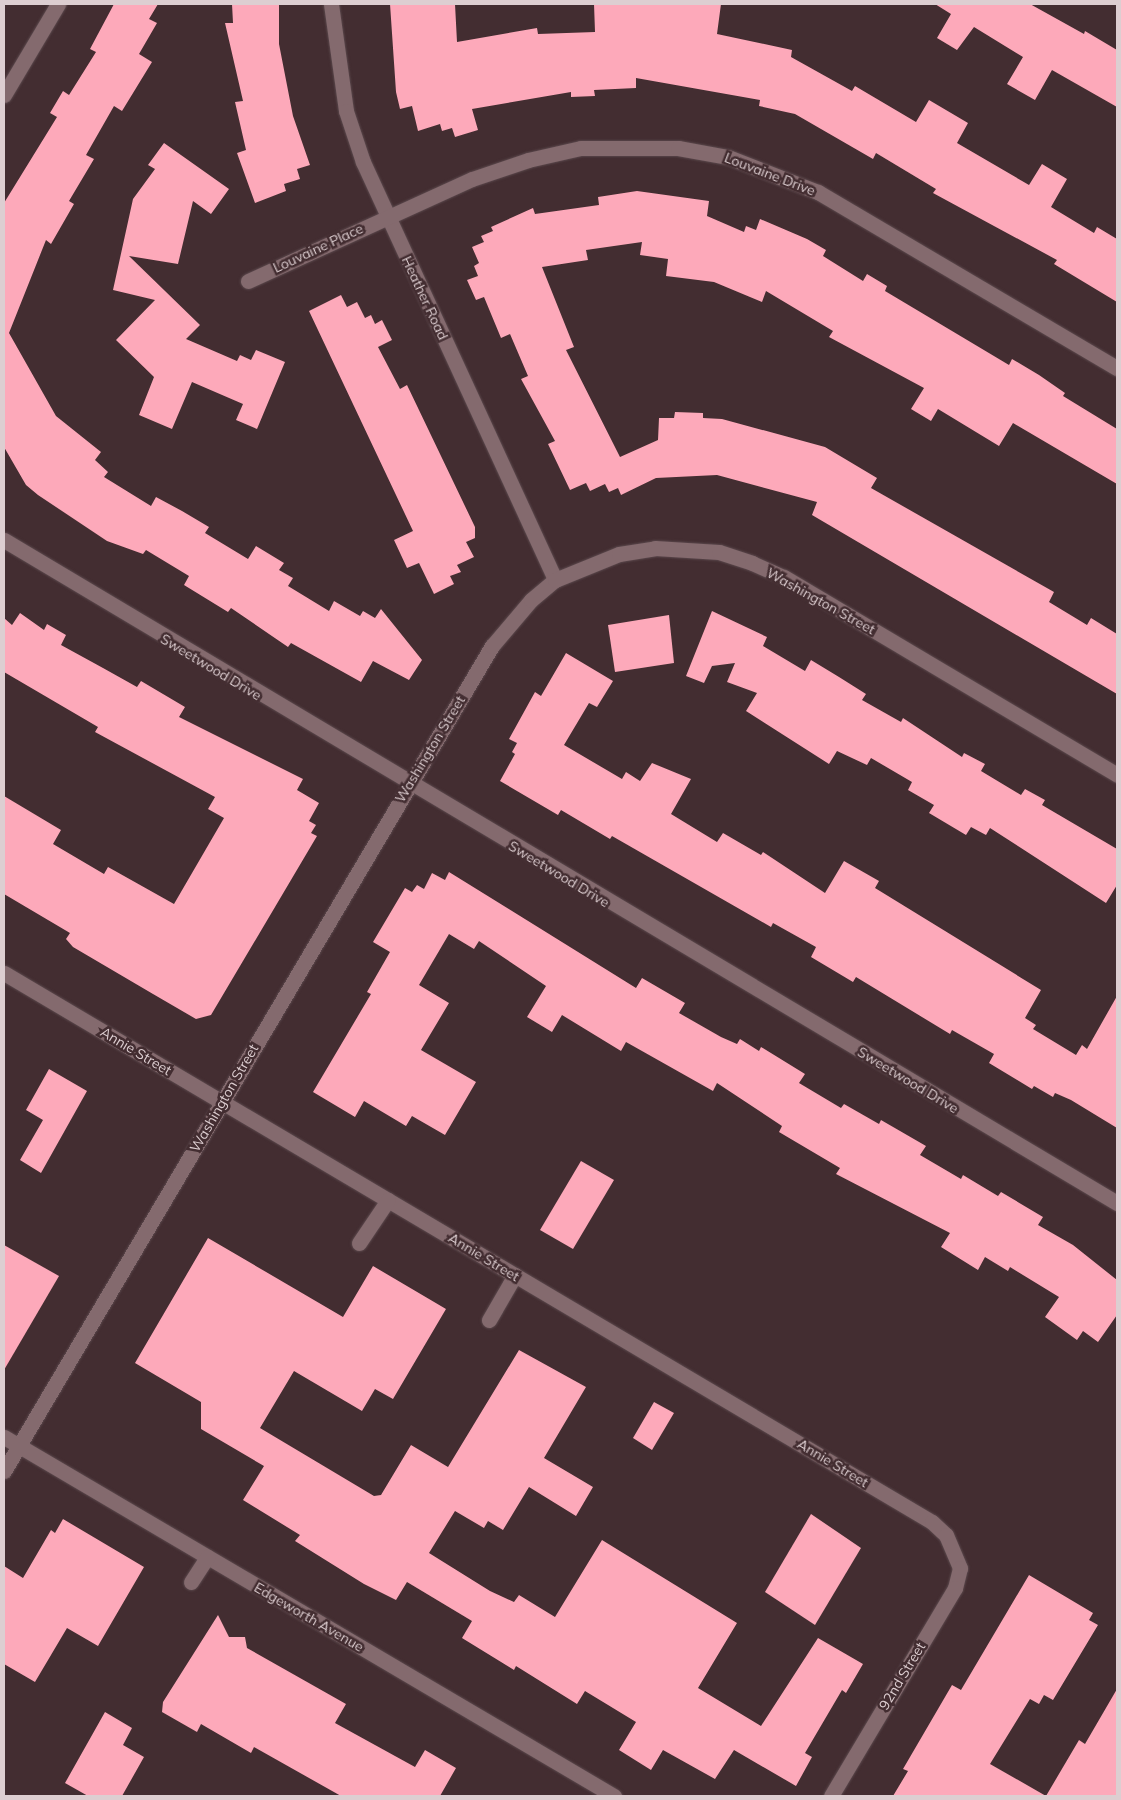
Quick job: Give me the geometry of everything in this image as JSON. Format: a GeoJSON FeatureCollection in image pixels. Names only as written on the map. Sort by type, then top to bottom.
{"type":"FeatureCollection","features":[{"type":"Feature","properties":{"kind":"street"},"geometry":{"type":"LineString","coordinates":[[4,95],[58,4]]}},
{"type":"Feature","properties":{"kind":"street","name":"Heather Road"},"geometry":{"type":"LineString","coordinates":[[331,4],[346,111],[363,162],[555,580]]}},
{"type":"Feature","properties":{"kind":"street","name":"Louvaine Drive"},"geometry":{"type":"LineString","coordinates":[[388,216],[472,178],[581,148],[668,147],[728,156],[833,200],[1117,368]]}},
{"type":"Feature","properties":{"kind":"street","name":"Louvaine Place"},"geometry":{"type":"LineString","coordinates":[[248,281],[388,216]]}},
{"type":"Feature","properties":{"kind":"street","name":"Sweetwood Drive"},"geometry":{"type":"LineString","coordinates":[[4,540],[408,785],[1117,1204]]}},
{"type":"Feature","properties":{"kind":"street","name":"Washington Street"},"geometry":{"type":"LineString","coordinates":[[4,1472],[408,785],[492,646],[531,600],[555,580],[619,554],[655,548],[719,552],[752,563],[784,577],[1117,775]]}},
{"type":"Feature","properties":{"kind":"street","name":"Annie Street"},"geometry":{"type":"LineString","coordinates":[[4,973],[932,1522],[956,1551]]}},
{"type":"Feature","properties":{"kind":"street"},"geometry":{"type":"LineString","coordinates":[[359,1243],[388,1200]]}},
{"type":"Feature","properties":{"kind":"street"},"geometry":{"type":"LineString","coordinates":[[489,1320],[515,1275]]}},
{"type":"Feature","properties":{"kind":"street","name":"Edgeworth Avenue"},"geometry":{"type":"LineString","coordinates":[[4,1437],[597,1792],[614,1796]]}},
{"type":"Feature","properties":{"kind":"street","name":"92nd Street"},"geometry":{"type":"LineString","coordinates":[[831,1796],[954,1588],[960,1568],[956,1551]]}},
{"type":"Feature","properties":{"kind":"street"},"geometry":{"type":"LineString","coordinates":[[191,1582],[207,1557]]}},
{"type":"Feature","properties":{"kind":"building"},"geometry":{"type":"Polygon","coordinates":[[[114,4],[158,4],[149,19],[157,23],[139,54],[152,62],[122,111],[114,106],[86,155],[94,159],[69,201],[74,204],[51,244],[46,240],[9,333],[56,416],[101,452],[95,460],[108,472],[104,477],[151,506],[156,497],[182,511],[209,527],[205,533],[248,559],[256,546],[284,563],[279,570],[293,578],[288,586],[329,611],[334,601],[360,616],[363,611],[375,618],[381,609],[422,660],[409,680],[373,661],[361,682],[291,643],[288,647],[231,608],[228,612],[184,585],[189,576],[146,550],[143,554],[107,541],[38,495],[26,485],[4,447],[4,203],[57,117],[50,113],[63,91],[69,95],[96,52],[90,49],[114,4]]]}},
{"type":"Feature","properties":{"kind":"building"},"geometry":{"type":"Polygon","coordinates":[[[232,4],[279,4],[279,44],[293,116],[310,165],[297,169],[300,179],[284,184],[286,191],[255,203],[237,153],[246,150],[235,102],[243,101],[225,23],[233,23],[232,4]]]}},
{"type":"Feature","properties":{"kind":"building"},"geometry":{"type":"Polygon","coordinates":[[[390,4],[455,4],[457,42],[537,28],[538,34],[595,32],[594,4],[721,4],[717,34],[792,50],[791,57],[852,91],[855,86],[916,122],[929,100],[968,123],[957,143],[1029,185],[1042,164],[1067,179],[1051,207],[1094,233],[1097,227],[1117,239],[1117,302],[1054,264],[1057,260],[933,193],[936,189],[876,153],[873,159],[795,114],[759,106],[760,100],[636,78],[636,88],[594,90],[595,96],[571,97],[571,92],[472,109],[478,130],[455,137],[452,128],[442,131],[440,124],[418,131],[412,106],[400,109],[396,92],[390,4]]]}},
{"type":"Feature","properties":{"kind":"building"},"geometry":{"type":"Polygon","coordinates":[[[935,4],[1030,4],[1084,34],[1085,31],[1117,50],[1117,107],[1052,70],[1035,100],[1007,84],[1023,57],[974,27],[957,50],[937,38],[951,14],[935,4]]]}},
{"type":"Feature","properties":{"kind":"building"},"geometry":{"type":"Polygon","coordinates":[[[164,143],[229,189],[211,214],[193,201],[178,264],[129,256],[200,325],[186,339],[237,361],[240,355],[251,360],[256,350],[285,362],[257,429],[236,420],[243,404],[192,382],[172,429],[139,415],[154,377],[116,340],[155,300],[113,290],[133,199],[155,169],[148,165],[164,143]]]}},
{"type":"Feature","properties":{"kind":"building"},"geometry":{"type":"Polygon","coordinates":[[[637,191],[709,201],[707,216],[744,232],[746,226],[756,230],[760,219],[807,239],[826,250],[823,256],[863,281],[867,274],[887,286],[885,291],[1009,365],[1012,359],[1039,375],[1065,393],[1063,396],[1117,429],[1117,484],[1013,423],[999,446],[938,409],[931,421],[911,409],[924,388],[829,337],[833,331],[766,291],[762,302],[714,282],[666,276],[668,259],[640,255],[642,242],[586,250],[588,260],[542,267],[574,347],[566,350],[620,457],[658,440],[659,418],[674,418],[675,412],[703,413],[703,418],[722,419],[825,447],[877,478],[871,488],[1054,592],[1049,602],[1087,625],[1091,618],[1117,634],[1117,694],[812,515],[817,502],[717,475],[656,478],[621,495],[618,488],[609,492],[605,484],[590,491],[586,483],[570,490],[548,444],[555,441],[521,379],[528,376],[510,334],[501,338],[484,297],[476,300],[467,280],[478,276],[474,266],[479,263],[472,247],[484,242],[481,236],[493,231],[491,227],[533,208],[535,214],[599,205],[598,197],[637,191]]]}},
{"type":"Feature","properties":{"kind":"building"},"geometry":{"type":"Polygon","coordinates":[[[341,295],[347,307],[357,302],[365,318],[371,315],[375,324],[382,320],[392,340],[378,347],[400,389],[407,385],[475,527],[475,538],[466,542],[474,557],[457,565],[461,572],[450,576],[454,584],[434,594],[419,563],[407,568],[394,540],[413,531],[309,311],[341,295]]]}},
{"type":"Feature","properties":{"kind":"building"},"geometry":{"type":"Polygon","coordinates":[[[712,611],[767,637],[763,646],[805,671],[811,660],[866,694],[862,700],[901,722],[903,718],[962,757],[964,753],[985,764],[981,771],[1021,795],[1025,789],[1045,800],[1042,805],[1117,849],[1117,885],[1106,903],[990,828],[986,835],[971,827],[966,835],[929,813],[934,805],[908,790],[912,782],[871,758],[867,765],[837,751],[829,764],[746,711],[757,693],[727,682],[735,663],[712,666],[704,683],[686,676],[712,611]]]}},
{"type":"Feature","properties":{"kind":"building"},"geometry":{"type":"Polygon","coordinates":[[[20,613],[44,630],[47,624],[66,635],[61,645],[137,687],[141,681],[185,707],[179,717],[303,779],[297,790],[319,803],[309,821],[316,825],[311,833],[317,836],[211,1015],[196,1019],[153,994],[73,947],[66,939],[70,933],[4,894],[4,796],[61,830],[53,844],[104,874],[108,867],[174,904],[224,818],[208,809],[215,797],[95,732],[98,727],[4,672],[4,618],[12,625],[20,613]]]}},
{"type":"Feature","properties":{"kind":"building"},"geometry":{"type":"Polygon","coordinates":[[[669,615],[674,663],[615,672],[608,625],[669,615]]]}},
{"type":"Feature","properties":{"kind":"building"},"geometry":{"type":"Polygon","coordinates":[[[566,653],[613,681],[597,707],[589,703],[564,745],[622,779],[626,772],[640,781],[652,763],[691,779],[671,814],[717,842],[723,833],[761,855],[763,852],[825,893],[844,861],[879,881],[875,888],[1041,990],[1025,1018],[1036,1025],[1033,1029],[1076,1055],[1082,1045],[1087,1049],[1117,996],[1117,1128],[1071,1100],[1055,1093],[1053,1097],[1034,1086],[1032,1089],[989,1063],[994,1054],[952,1030],[950,1034],[856,977],[853,982],[811,957],[816,947],[773,923],[771,927],[612,836],[610,839],[561,810],[558,815],[500,781],[515,754],[512,752],[517,743],[509,739],[535,692],[541,696],[566,653]]]}},
{"type":"Feature","properties":{"kind":"building"},"geometry":{"type":"Polygon","coordinates":[[[449,872],[636,988],[642,978],[685,1003],[679,1013],[721,1037],[737,1044],[740,1039],[759,1051],[761,1047],[805,1074],[799,1083],[841,1108],[844,1104],[879,1124],[881,1120],[926,1146],[920,1155],[961,1179],[963,1175],[998,1196],[1001,1192],[1043,1217],[1038,1225],[1073,1245],[1117,1280],[1117,1315],[1098,1342],[1083,1331],[1077,1340],[1045,1317],[1059,1297],[1010,1267],[1008,1271],[985,1257],[978,1270],[941,1247],[950,1233],[836,1174],[840,1168],[779,1132],[782,1126],[717,1083],[713,1091],[626,1042],[621,1051],[562,1015],[552,1032],[527,1017],[546,986],[479,941],[474,949],[449,934],[419,985],[449,1003],[421,1050],[476,1082],[445,1135],[412,1116],[406,1126],[364,1101],[355,1117],[313,1092],[371,994],[367,992],[390,952],[373,942],[405,888],[412,892],[417,885],[424,889],[432,873],[445,880],[449,872]]]}},
{"type":"Feature","properties":{"kind":"building"},"geometry":{"type":"Polygon","coordinates":[[[49,1069],[87,1091],[41,1173],[20,1160],[43,1120],[26,1110],[49,1069]]]}},
{"type":"Feature","properties":{"kind":"building"},"geometry":{"type":"Polygon","coordinates":[[[581,1161],[614,1180],[573,1249],[540,1230],[581,1161]]]}},
{"type":"Feature","properties":{"kind":"building"},"geometry":{"type":"Polygon","coordinates":[[[208,1238],[343,1317],[373,1266],[446,1309],[393,1399],[375,1389],[362,1411],[294,1371],[260,1428],[374,1496],[381,1495],[411,1445],[448,1467],[519,1350],[586,1387],[544,1458],[593,1487],[576,1516],[529,1487],[503,1530],[488,1521],[484,1528],[455,1511],[429,1553],[490,1591],[514,1602],[519,1595],[555,1617],[602,1540],[737,1623],[698,1688],[761,1726],[818,1638],[863,1664],[846,1693],[842,1690],[805,1753],[812,1757],[796,1786],[734,1750],[715,1779],[663,1750],[651,1770],[619,1750],[636,1722],[585,1691],[577,1704],[516,1666],[514,1670],[462,1638],[472,1621],[407,1582],[396,1600],[364,1584],[295,1541],[300,1535],[243,1500],[264,1466],[201,1429],[201,1402],[135,1363],[208,1238]]]}},
{"type":"Feature","properties":{"kind":"building"},"geometry":{"type":"Polygon","coordinates":[[[4,1245],[59,1276],[4,1370],[4,1245]]]}},
{"type":"Feature","properties":{"kind":"building"},"geometry":{"type":"Polygon","coordinates":[[[654,1402],[674,1413],[652,1450],[633,1438],[654,1402]]]}},
{"type":"Feature","properties":{"kind":"building"},"geometry":{"type":"Polygon","coordinates":[[[811,1514],[861,1548],[815,1625],[765,1592],[811,1514]]]}},
{"type":"Feature","properties":{"kind":"building"},"geometry":{"type":"Polygon","coordinates":[[[63,1519],[144,1567],[98,1646],[67,1628],[35,1682],[4,1664],[4,1566],[23,1578],[51,1530],[55,1533],[63,1519]]]}},
{"type":"Feature","properties":{"kind":"building"},"geometry":{"type":"Polygon","coordinates":[[[1029,1575],[1093,1613],[1089,1620],[1098,1625],[1053,1700],[1044,1695],[1039,1704],[1030,1699],[990,1764],[1046,1796],[893,1796],[908,1771],[903,1769],[952,1685],[961,1690],[1029,1575]]]}},
{"type":"Feature","properties":{"kind":"building"},"geometry":{"type":"Polygon","coordinates":[[[218,1615],[229,1637],[245,1637],[247,1648],[346,1704],[335,1723],[415,1767],[425,1750],[456,1768],[440,1796],[341,1796],[254,1747],[251,1753],[201,1724],[197,1732],[162,1712],[163,1702],[218,1615]]]}},
{"type":"Feature","properties":{"kind":"building"},"geometry":{"type":"Polygon","coordinates":[[[1117,1689],[1117,1796],[1046,1796],[1079,1740],[1085,1744],[1117,1689]]]}},
{"type":"Feature","properties":{"kind":"building"},"geometry":{"type":"Polygon","coordinates":[[[105,1712],[132,1728],[123,1745],[144,1757],[122,1796],[88,1796],[65,1783],[105,1712]]]}}]}
